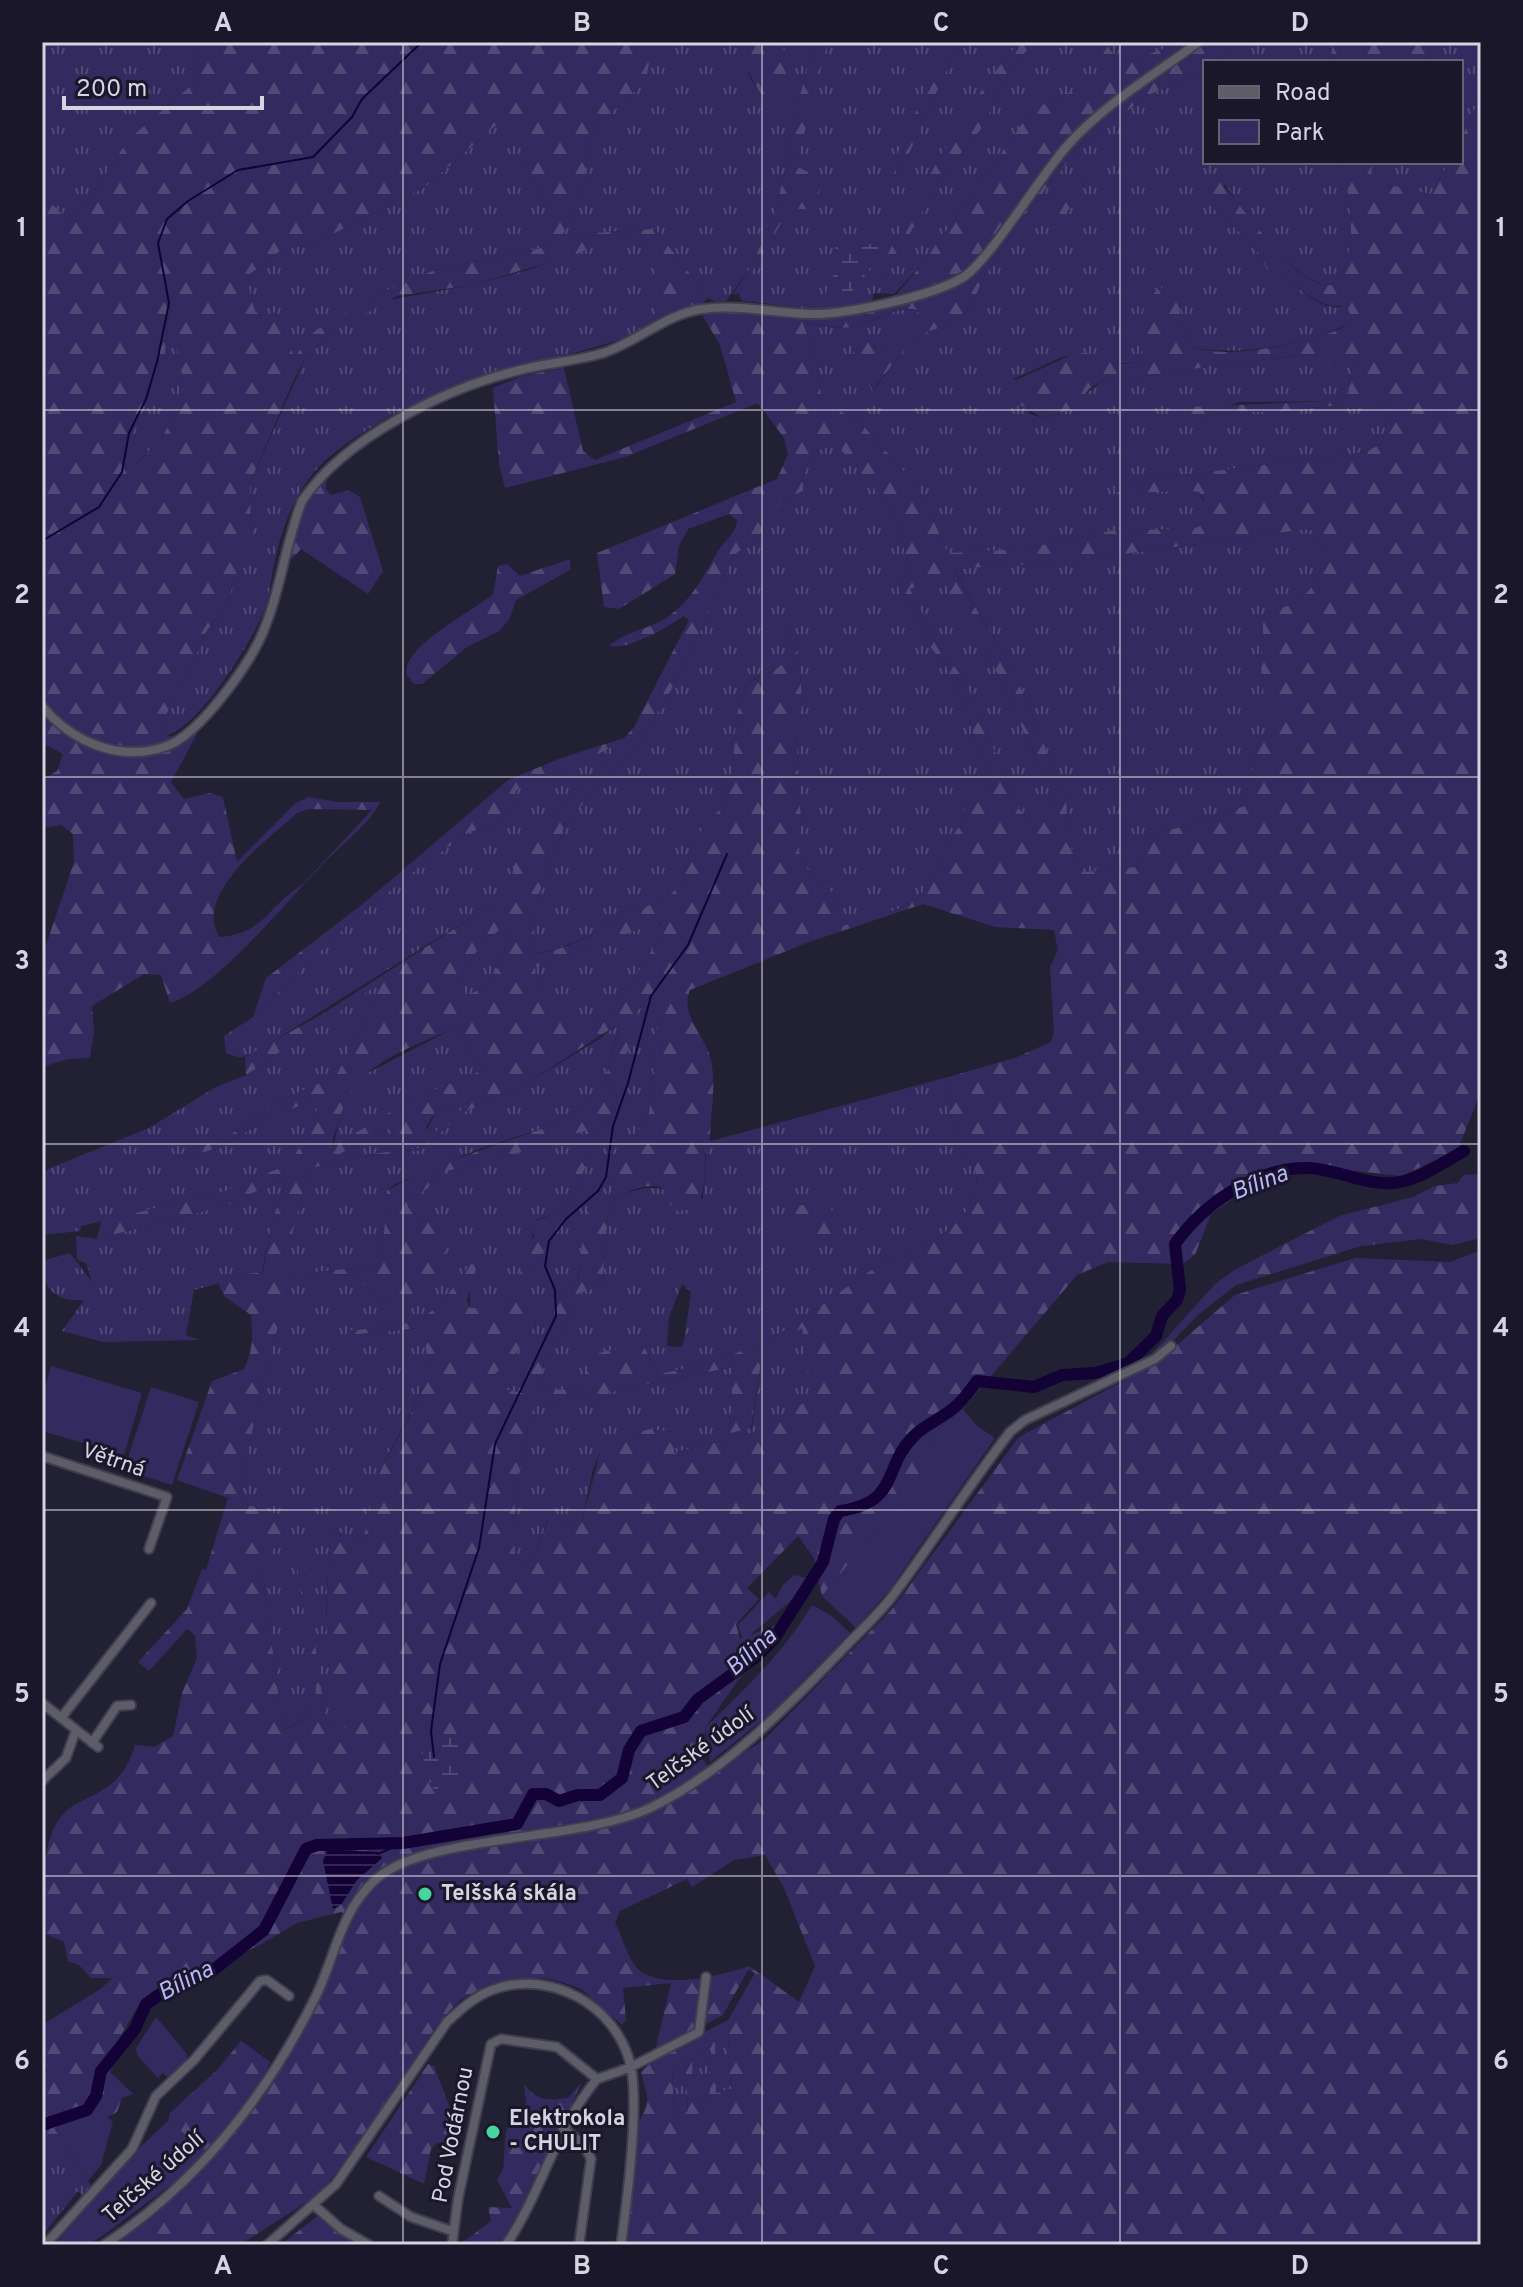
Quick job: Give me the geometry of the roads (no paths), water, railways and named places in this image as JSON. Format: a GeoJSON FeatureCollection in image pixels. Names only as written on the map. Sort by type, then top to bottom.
{"type":"FeatureCollection","features":[{"type":"Feature","properties":{"kind":"street"},"geometry":{"type":"LineString","coordinates":[[42,706],[69,734],[100,747],[140,752],[169,745],[216,702],[258,643],[302,501],[324,472],[346,454],[388,427],[478,383],[517,370],[603,353],[680,314],[729,307],[812,314],[847,312],[963,278],[1076,136],[1199,42]]}},
{"type":"Feature","properties":{"kind":"street","name":"Telčské údolí"},"geometry":{"type":"LineString","coordinates":[[104,2245],[190,2176],[251,2107],[314,2000],[345,1920],[372,1883],[389,1869],[409,1859],[580,1831],[615,1821],[651,1808],[696,1778],[767,1726],[882,1610],[1010,1432],[1068,1398],[1155,1359],[1171,1346]]}},
{"type":"Feature","properties":{"kind":"street","name":"Větrná"},"geometry":{"type":"LineString","coordinates":[[42,1456],[167,1497],[149,1549]]}},
{"type":"Feature","properties":{"kind":"street"},"geometry":{"type":"LineString","coordinates":[[61,1718],[151,1603]]}},
{"type":"Feature","properties":{"kind":"street"},"geometry":{"type":"LineString","coordinates":[[42,1703],[95,1745],[117,1706],[131,1705]]}},
{"type":"Feature","properties":{"kind":"street"},"geometry":{"type":"LineString","coordinates":[[42,1781],[66,1758],[76,1730]]}},
{"type":"Feature","properties":{"kind":"street"},"geometry":{"type":"LineString","coordinates":[[506,2245],[528,2213],[563,2128],[577,2103],[597,2079],[631,2067],[699,2032],[706,1977]]}},
{"type":"Feature","properties":{"kind":"street"},"geometry":{"type":"LineString","coordinates":[[45,2245],[132,2149],[156,2096],[194,2060],[260,1981],[267,1980],[289,1996]]}},
{"type":"Feature","properties":{"kind":"street"},"geometry":{"type":"LineString","coordinates":[[267,2245],[315,2206],[353,2163],[447,2022],[469,2001],[494,1989],[544,1985],[582,1998],[617,2033],[631,2067],[633,2102],[621,2245]]}},
{"type":"Feature","properties":{"kind":"street","name":"Pod Vodárnou"},"geometry":{"type":"LineString","coordinates":[[452,2245],[452,2231],[491,2044],[501,2039],[557,2047],[597,2079]]}},
{"type":"Feature","properties":{"kind":"street"},"geometry":{"type":"LineString","coordinates":[[563,2128],[584,2145],[591,2159],[579,2245]]}},
{"type":"Feature","properties":{"kind":"street"},"geometry":{"type":"LineString","coordinates":[[379,2196],[411,2217],[452,2231]]}},
{"type":"Feature","properties":{"kind":"street"},"geometry":{"type":"LineString","coordinates":[[315,2206],[341,2229],[369,2245]]}},
{"type":"Feature","properties":{"kind":"waterway"},"geometry":{"type":"LineString","coordinates":[[42,541],[99,507],[122,472],[129,433],[146,399],[157,362],[169,303],[158,243],[167,219],[188,201],[238,170],[313,157],[352,117],[362,99],[422,42]]}},
{"type":"Feature","properties":{"kind":"waterway"},"geometry":{"type":"LineString","coordinates":[[434,1757],[431,1731],[440,1664],[479,1548],[495,1444],[556,1316],[555,1290],[545,1266],[549,1241],[566,1219],[598,1191],[606,1177],[613,1126],[651,996],[688,945],[727,854]]}},
{"type":"Feature","properties":{"kind":"waterway","name":"Bílina"},"geometry":{"type":"LineString","coordinates":[[42,2125],[87,2110],[96,2096],[101,2071],[135,2029],[146,2004],[171,1987],[212,1971],[264,1930],[306,1849],[317,1845],[403,1843],[517,1824],[533,1794],[546,1794],[559,1801],[578,1795],[600,1795],[622,1778],[629,1750],[641,1731],[684,1717],[698,1699],[756,1657],[774,1639],[823,1562],[834,1519],[840,1511],[873,1500],[888,1481],[905,1446],[921,1430],[957,1405],[977,1381],[1034,1387],[1062,1375],[1096,1373],[1128,1363],[1156,1336],[1162,1316],[1177,1300],[1180,1290],[1175,1244],[1201,1215],[1233,1190],[1270,1174],[1309,1168],[1382,1183],[1402,1182],[1430,1171],[1464,1151]]}},
{"type":"Feature","properties":{"kind":"waterway"},"geometry":{"type":"LineString","coordinates":[[378,1854],[403,1843]]}},
{"type":"Feature","properties":{"kind":"waterway","name":"Bílina"},"geometry":{"type":"LineString","coordinates":[[324,1844],[329,1852]]}},
{"type":"Feature","properties":{"kind":"place","name":"Telšská skála"},"geometry":{"type":"Point","coordinates":[425,1894]}},
{"type":"Feature","properties":{"kind":"place","name":"Elektrokola - CHULIT"},"geometry":{"type":"Point","coordinates":[493,2132]}}]}
